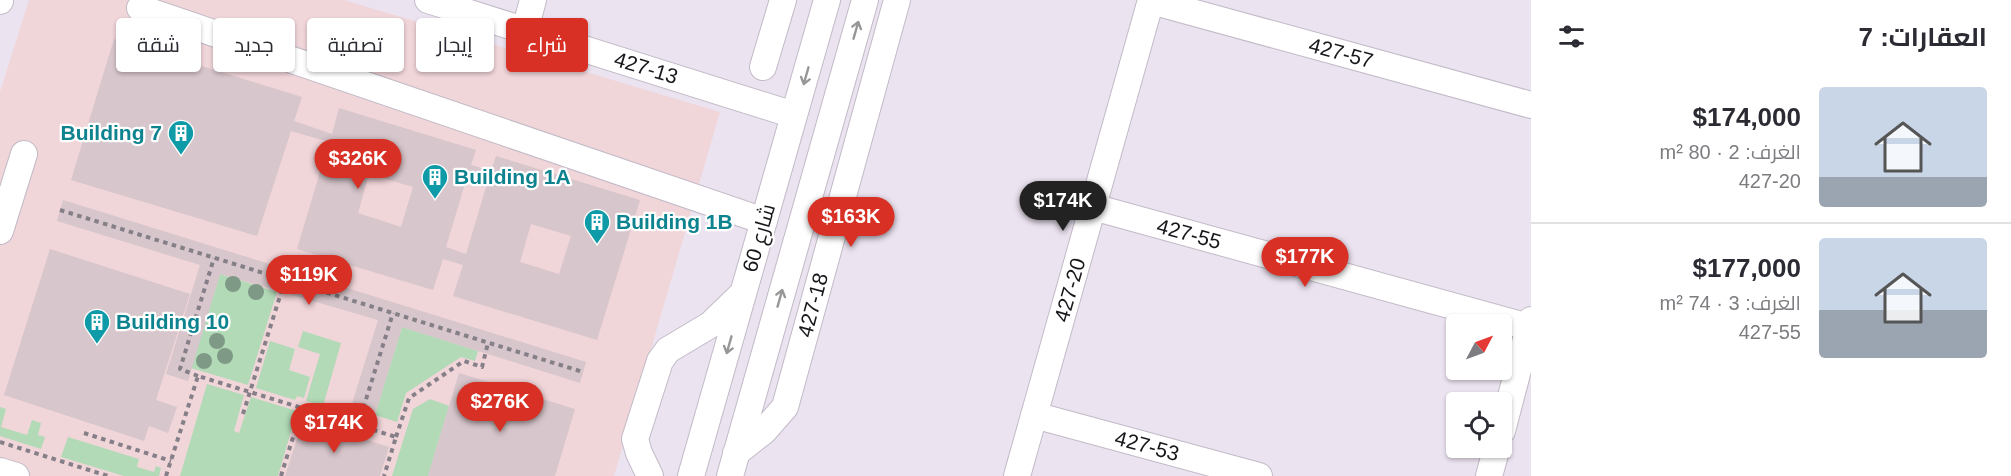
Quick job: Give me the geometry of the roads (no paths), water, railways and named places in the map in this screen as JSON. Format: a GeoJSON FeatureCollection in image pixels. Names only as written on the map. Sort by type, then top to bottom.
{"type":"FeatureCollection","features":[{"type":"Feature","properties":{"kind":"street","name":"427-13"},"geometry":{"type":"LineString","coordinates":[[428,0],[506,24]]}},
{"type":"Feature","properties":{"kind":"street"},"geometry":{"type":"LineString","coordinates":[[528,18],[533,0]]}},
{"type":"Feature","properties":{"kind":"street"},"geometry":{"type":"LineString","coordinates":[[763,67],[783,0]]}},
{"type":"Feature","properties":{"kind":"street"},"geometry":{"type":"LineString","coordinates":[[807,0],[819,31]]}},
{"type":"Feature","properties":{"kind":"street","name":"شارع 60"},"geometry":{"type":"LineString","coordinates":[[691,476],[827,0]]}},
{"type":"Feature","properties":{"kind":"street","name":"شارع 60"},"geometry":{"type":"LineString","coordinates":[[733,465],[865,0]]}},
{"type":"Feature","properties":{"kind":"street","name":"427-18"},"geometry":{"type":"LineString","coordinates":[[733,465],[784,407],[897,0]]}},
{"type":"Feature","properties":{"kind":"street","name":"427-57"},"geometry":{"type":"LineString","coordinates":[[1151,0],[1531,105]]}},
{"type":"Feature","properties":{"kind":"street","name":"427-20"},"geometry":{"type":"LineString","coordinates":[[1017,476],[1151,0]]}},
{"type":"Feature","properties":{"kind":"street"},"geometry":{"type":"LineString","coordinates":[[140,8],[765,220]]}},
{"type":"Feature","properties":{"kind":"street","name":"427-13"},"geometry":{"type":"LineString","coordinates":[[588,50],[794,115]]}},
{"type":"Feature","properties":{"kind":"street"},"geometry":{"type":"LineString","coordinates":[[0,231],[24,154]]}},
{"type":"Feature","properties":{"kind":"street","name":"427-55"},"geometry":{"type":"LineString","coordinates":[[1093,207],[1530,323]]}},
{"type":"Feature","properties":{"kind":"street"},"geometry":{"type":"LineString","coordinates":[[650,476],[635,439],[660,361],[668,350],[710,325],[744,292]]}},
{"type":"Feature","properties":{"kind":"street"},"geometry":{"type":"LineString","coordinates":[[1512,392],[1530,323]]}},
{"type":"Feature","properties":{"kind":"street","name":"427-53"},"geometry":{"type":"LineString","coordinates":[[1034,416],[1259,476]]}},
{"type":"Feature","properties":{"kind":"street"},"geometry":{"type":"LineString","coordinates":[[1490,476],[1494,458]]}},
{"type":"Feature","properties":{"kind":"street"},"geometry":{"type":"LineString","coordinates":[[0,471],[16,476]]}},
{"type":"Feature","properties":{"kind":"place","name":"Building 7"},"geometry":{"type":"Point","coordinates":[181,156]}},
{"type":"Feature","properties":{"kind":"place","name":"Building 1A"},"geometry":{"type":"Point","coordinates":[435,200]}},
{"type":"Feature","properties":{"kind":"place","name":"Building 1B"},"geometry":{"type":"Point","coordinates":[597,245]}},
{"type":"Feature","properties":{"kind":"place","name":"Building 10"},"geometry":{"type":"Point","coordinates":[97,345]}}]}
